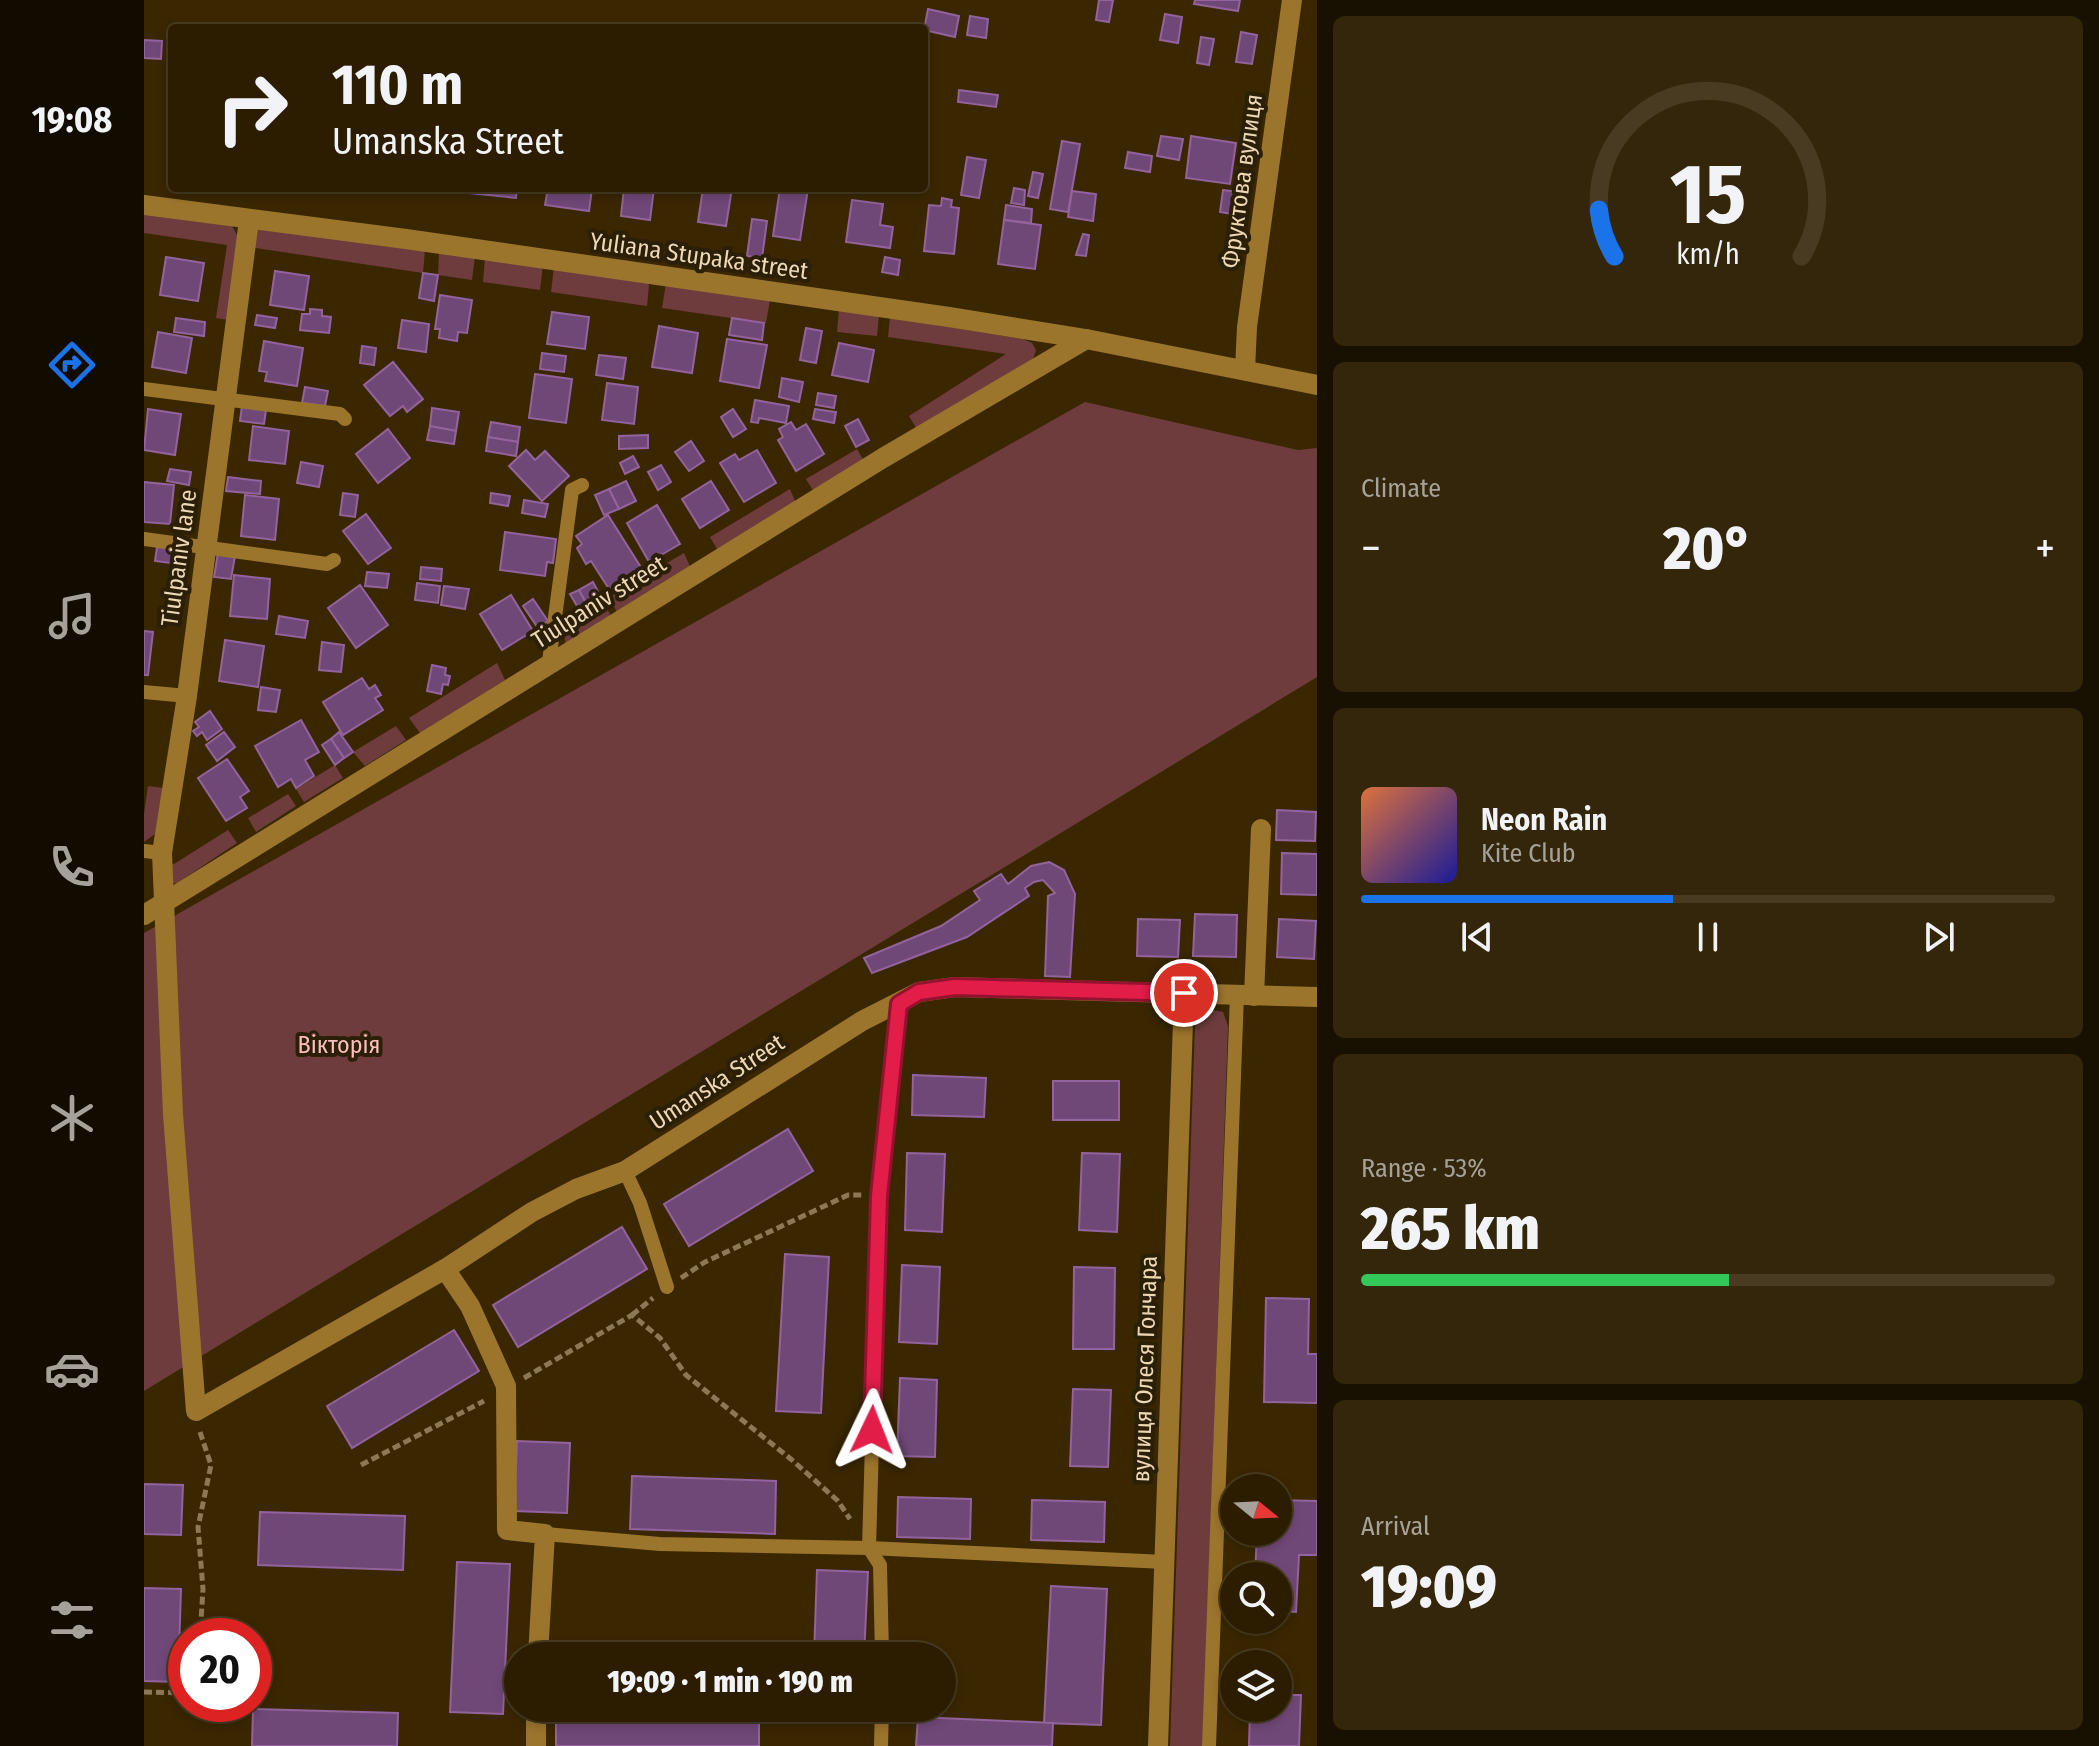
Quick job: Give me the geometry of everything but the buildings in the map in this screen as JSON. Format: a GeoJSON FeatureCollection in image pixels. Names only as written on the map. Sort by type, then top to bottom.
{"type":"FeatureCollection","features":[{"type":"Feature","properties":{"kind":"street","name":"Фруктова вулиця"},"geometry":{"type":"LineString","coordinates":[[1245,370],[1247,327],[1292,0]]}},
{"type":"Feature","properties":{"kind":"street","name":"Yuliana Stupaka street"},"geometry":{"type":"LineString","coordinates":[[144,205],[406,239],[949,317],[1086,339],[1317,385]]}},
{"type":"Feature","properties":{"kind":"street","name":"Tiulpaniv lane"},"geometry":{"type":"LineString","coordinates":[[196,1411],[173,1114],[165,902],[153,852],[187,696],[249,220]]}},
{"type":"Feature","properties":{"kind":"street","name":"Tiulpaniv street"},"geometry":{"type":"LineString","coordinates":[[144,915],[549,662],[883,458],[1086,339]]}},
{"type":"Feature","properties":{"kind":"street"},"geometry":{"type":"LineString","coordinates":[[1245,996],[1261,829]]}},
{"type":"Feature","properties":{"kind":"street","name":"Umanska Street"},"geometry":{"type":"LineString","coordinates":[[196,1411],[445,1269],[532,1212],[576,1189],[625,1171],[862,1021],[919,992],[955,987],[1317,997]]}},
{"type":"Feature","properties":{"kind":"street","name":"вулиця Олеся Гончара"},"geometry":{"type":"LineString","coordinates":[[1158,1746],[1184,993]]}},
{"type":"Feature","properties":{"kind":"street"},"geometry":{"type":"LineString","coordinates":[[445,1269],[470,1306],[506,1386],[507,1530],[545,1534],[539,1642]]}},
{"type":"Feature","properties":{"kind":"street"},"geometry":{"type":"LineString","coordinates":[[536,1722],[536,1746]]}},
{"type":"Feature","properties":{"kind":"lane"},"geometry":{"type":"LineString","coordinates":[[144,389],[340,414],[345,419]]}},
{"type":"Feature","properties":{"kind":"lane"},"geometry":{"type":"LineString","coordinates":[[549,662],[572,490],[582,485]]}},
{"type":"Feature","properties":{"kind":"lane"},"geometry":{"type":"LineString","coordinates":[[144,539],[327,564],[334,560]]}},
{"type":"Feature","properties":{"kind":"lane"},"geometry":{"type":"LineString","coordinates":[[144,692],[187,696]]}},
{"type":"Feature","properties":{"kind":"lane"},"geometry":{"type":"LineString","coordinates":[[1209,1746],[1245,996]]}},
{"type":"Feature","properties":{"kind":"lane"},"geometry":{"type":"LineString","coordinates":[[882,1642],[880,1565],[869,1548],[879,1196],[899,1004]]}},
{"type":"Feature","properties":{"kind":"lane"},"geometry":{"type":"LineString","coordinates":[[625,1171],[640,1203],[667,1287]]}},
{"type":"Feature","properties":{"kind":"lane"},"geometry":{"type":"LineString","coordinates":[[545,1534],[660,1544],[869,1548],[1165,1562]]}},
{"type":"Feature","properties":{"kind":"lane"},"geometry":{"type":"LineString","coordinates":[[881,1746],[882,1722]]}},
{"type":"Feature","properties":{"kind":"path"},"geometry":{"type":"LineString","coordinates":[[361,1465],[529,1376],[632,1315],[705,1262],[848,1195],[879,1196]]}},
{"type":"Feature","properties":{"kind":"path"},"geometry":{"type":"LineString","coordinates":[[632,1315],[660,1338],[686,1375],[838,1501],[869,1548]]}},
{"type":"Feature","properties":{"kind":"path"},"geometry":{"type":"LineString","coordinates":[[196,1411],[211,1465],[198,1527],[203,1589],[201,1618]]}},
{"type":"Feature","properties":{"kind":"path"},"geometry":{"type":"LineString","coordinates":[[144,1692],[168,1693]]}},
{"type":"Feature","properties":{"kind":"green space"},"geometry":{"type":"Polygon","coordinates":[[[144,213],[230,222],[238,237],[228,320],[216,318],[227,245],[144,233],[144,213]]]}},
{"type":"Feature","properties":{"kind":"green space"},"geometry":{"type":"Polygon","coordinates":[[[249,228],[425,250],[423,273],[249,247],[249,228]]]}},
{"type":"Feature","properties":{"kind":"green space"},"geometry":{"type":"Polygon","coordinates":[[[439,252],[475,256],[472,280],[438,275],[439,252]]]}},
{"type":"Feature","properties":{"kind":"green space"},"geometry":{"type":"Polygon","coordinates":[[[485,258],[543,265],[540,290],[483,282],[485,258]]]}},
{"type":"Feature","properties":{"kind":"green space"},"geometry":{"type":"Polygon","coordinates":[[[554,267],[646,282],[649,285],[647,306],[551,292],[554,267]]]}},
{"type":"Feature","properties":{"kind":"green space"},"geometry":{"type":"Polygon","coordinates":[[[666,283],[770,300],[766,323],[662,308],[666,283]]]}},
{"type":"Feature","properties":{"kind":"green space"},"geometry":{"type":"Polygon","coordinates":[[[839,309],[879,315],[877,336],[837,332],[839,309]]]}},
{"type":"Feature","properties":{"kind":"green space"},"geometry":{"type":"Polygon","coordinates":[[[890,317],[1023,339],[1032,343],[1036,350],[1033,359],[918,431],[909,416],[1006,354],[888,337],[890,317]]]}},
{"type":"Feature","properties":{"kind":"green space","name":"Вікторія"},"geometry":{"type":"Polygon","coordinates":[[[1085,402],[1298,450],[1317,448],[1317,677],[144,1391],[144,933],[1085,402]]]}},
{"type":"Feature","properties":{"kind":"green space"},"geometry":{"type":"Polygon","coordinates":[[[857,449],[865,463],[816,495],[806,479],[857,449]]]}},
{"type":"Feature","properties":{"kind":"green space"},"geometry":{"type":"Polygon","coordinates":[[[790,489],[797,506],[720,554],[710,537],[790,489]]]}},
{"type":"Feature","properties":{"kind":"green space"},"geometry":{"type":"Polygon","coordinates":[[[684,553],[692,571],[619,616],[609,597],[684,553]]]}},
{"type":"Feature","properties":{"kind":"green space"},"geometry":{"type":"Polygon","coordinates":[[[603,601],[612,618],[566,647],[563,623],[603,601]]]}},
{"type":"Feature","properties":{"kind":"green space"},"geometry":{"type":"Polygon","coordinates":[[[497,663],[505,680],[420,733],[409,718],[497,663]]]}},
{"type":"Feature","properties":{"kind":"green space"},"geometry":{"type":"Polygon","coordinates":[[[396,726],[406,740],[365,766],[353,752],[396,726]]]}},
{"type":"Feature","properties":{"kind":"green space"},"geometry":{"type":"Polygon","coordinates":[[[335,765],[343,778],[304,802],[296,789],[335,765]]]}},
{"type":"Feature","properties":{"kind":"green space"},"geometry":{"type":"Polygon","coordinates":[[[148,786],[163,788],[155,834],[144,842],[144,814],[148,786]]]}},
{"type":"Feature","properties":{"kind":"green space"},"geometry":{"type":"Polygon","coordinates":[[[288,794],[296,806],[256,832],[248,818],[288,794]]]}},
{"type":"Feature","properties":{"kind":"green space"},"geometry":{"type":"Polygon","coordinates":[[[228,830],[237,843],[177,883],[170,884],[169,864],[174,864],[228,830]]]}},
{"type":"Feature","properties":{"kind":"green space"},"geometry":{"type":"Polygon","coordinates":[[[1208,1009],[1223,1012],[1228,1026],[1203,1746],[1170,1746],[1195,1024],[1202,1012],[1208,1009]]]}},
{"type":"Feature","properties":{"kind":"route"},"geometry":{"type":"LineString","coordinates":[[872,1430],[879,1196],[899,1004],[919,992],[955,987],[1184,993]]}}]}
